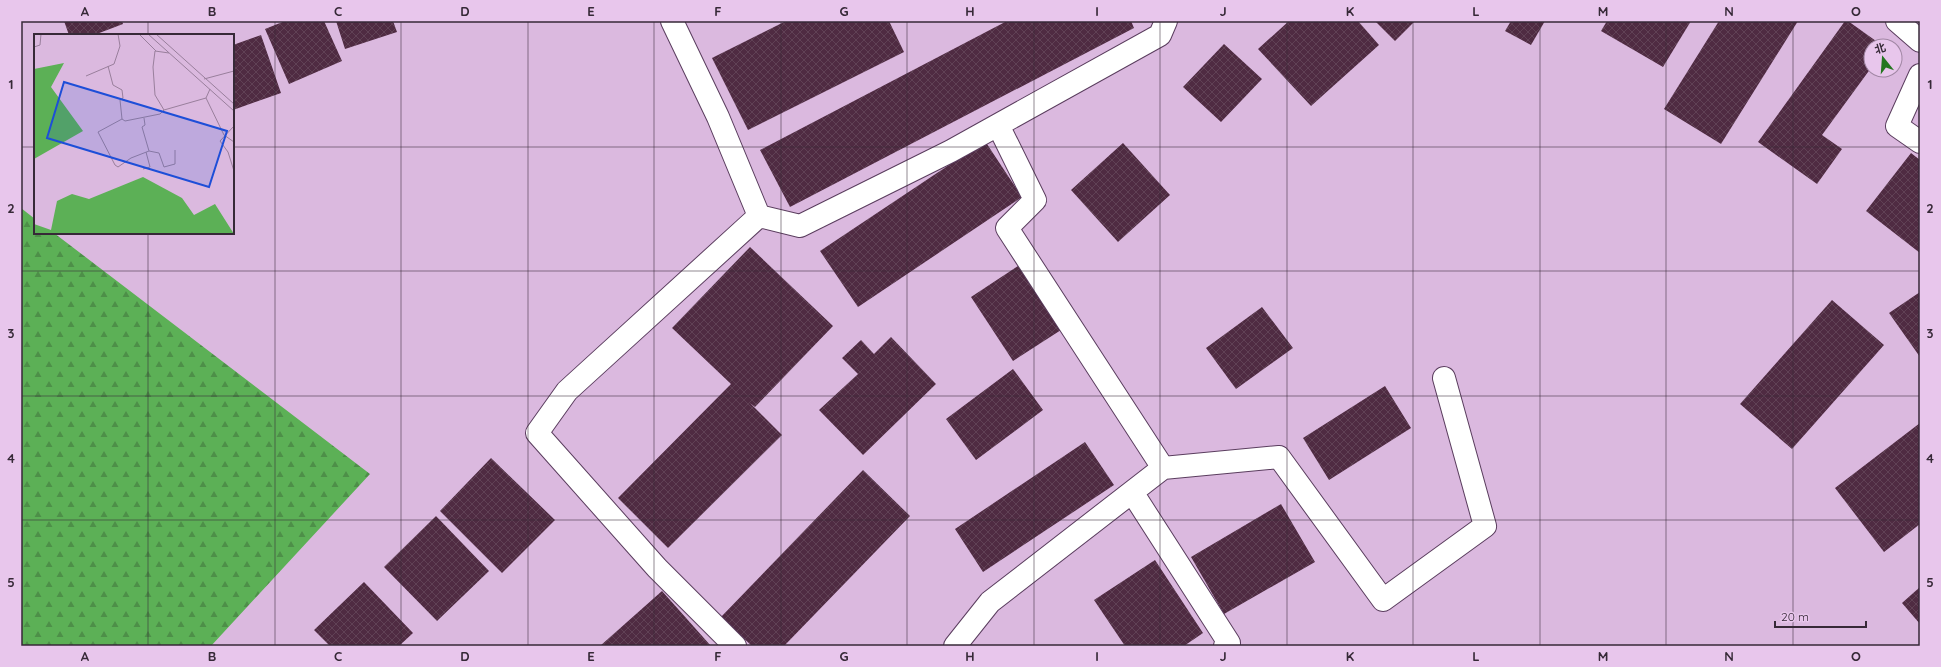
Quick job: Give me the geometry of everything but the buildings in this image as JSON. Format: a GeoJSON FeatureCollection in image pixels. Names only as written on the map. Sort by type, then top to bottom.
{"type":"FeatureCollection","features":[{"type":"Feature","properties":{"kind":"street"},"geometry":{"type":"LineString","coordinates":[[672,21],[718,117],[759,216]]}},
{"type":"Feature","properties":{"kind":"street"},"geometry":{"type":"LineString","coordinates":[[759,216],[800,226],[951,151],[998,125],[1160,34],[1166,21]]}},
{"type":"Feature","properties":{"kind":"street"},"geometry":{"type":"LineString","coordinates":[[1897,21],[1920,41]]}},
{"type":"Feature","properties":{"kind":"street"},"geometry":{"type":"LineString","coordinates":[[1920,75],[1897,126],[1920,142]]}},
{"type":"Feature","properties":{"kind":"street"},"geometry":{"type":"LineString","coordinates":[[998,125],[1034,200],[1007,228],[1162,468]]}},
{"type":"Feature","properties":{"kind":"street"},"geometry":{"type":"LineString","coordinates":[[735,646],[657,568],[537,433],[566,391],[759,216]]}},
{"type":"Feature","properties":{"kind":"street"},"geometry":{"type":"LineString","coordinates":[[955,646],[990,602],[1162,468],[1279,457],[1383,600],[1485,526],[1444,378]]}},
{"type":"Feature","properties":{"kind":"street"},"geometry":{"type":"LineString","coordinates":[[1132,492],[1230,643],[1225,646]]}},
{"type":"Feature","properties":{"kind":"green space"},"geometry":{"type":"Polygon","coordinates":[[[21,208],[34,218],[34,234],[55,234],[370,474],[211,646],[21,646],[21,208]]]}}]}
